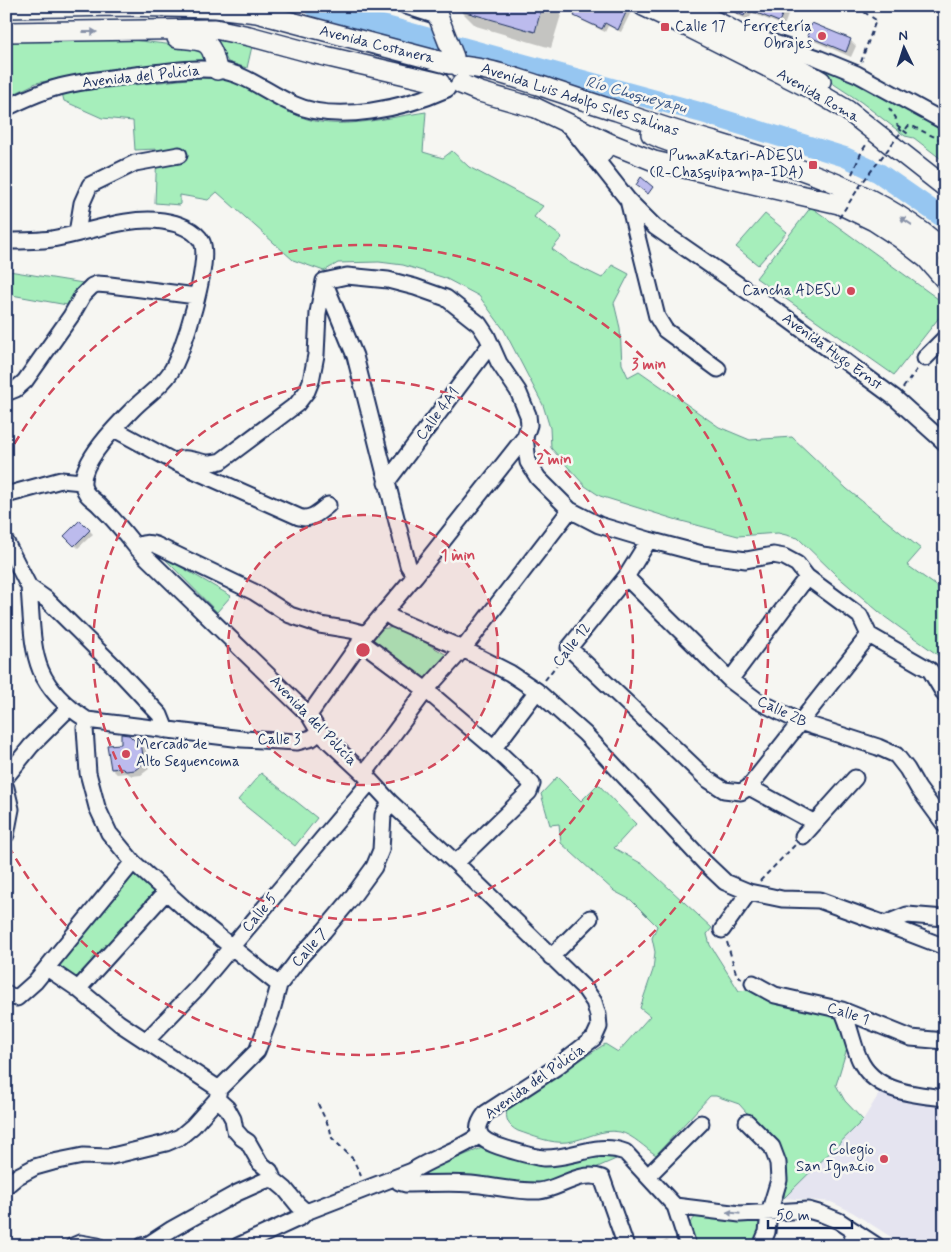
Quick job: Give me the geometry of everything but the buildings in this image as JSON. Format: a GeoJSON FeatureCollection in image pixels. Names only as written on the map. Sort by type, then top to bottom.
{"type":"FeatureCollection","features":[{"type":"Feature","properties":{"kind":"main road","name":"Avenida Costanera"},"geometry":{"type":"LineString","coordinates":[[6,9],[119,6],[216,8],[257,13],[454,63]]}},
{"type":"Feature","properties":{"kind":"main road"},"geometry":{"type":"LineString","coordinates":[[643,6],[705,18]]}},
{"type":"Feature","properties":{"kind":"main road"},"geometry":{"type":"LineString","coordinates":[[6,9],[125,17]]}},
{"type":"Feature","properties":{"kind":"main road"},"geometry":{"type":"LineString","coordinates":[[6,21],[125,17],[220,18],[425,68]]}},
{"type":"Feature","properties":{"kind":"main road"},"geometry":{"type":"LineString","coordinates":[[438,18],[454,63],[461,68],[464,76],[450,85]]}},
{"type":"Feature","properties":{"kind":"main road","name":"Avenida Roma"},"geometry":{"type":"LineString","coordinates":[[705,18],[822,82],[871,116],[945,174]]}},
{"type":"Feature","properties":{"kind":"main road","name":"Avenida Roma"},"geometry":{"type":"LineString","coordinates":[[705,18],[813,90],[847,110],[945,187]]}},
{"type":"Feature","properties":{"kind":"main road","name":"Avenida Costanera"},"geometry":{"type":"LineString","coordinates":[[6,32],[114,32],[215,29],[450,85]]}},
{"type":"Feature","properties":{"kind":"main road"},"geometry":{"type":"LineString","coordinates":[[114,32],[201,41],[212,48],[217,70]]}},
{"type":"Feature","properties":{"kind":"main road","name":"Avenida Luis Adolfo Siles Salinas"},"geometry":{"type":"LineString","coordinates":[[454,63],[511,76],[793,166],[846,188],[898,216],[930,237],[945,251]]}},
{"type":"Feature","properties":{"kind":"main road"},"geometry":{"type":"LineString","coordinates":[[492,81],[648,133],[662,140],[816,193],[839,211]]}},
{"type":"Feature","properties":{"kind":"main road","name":"Avenida Luis Adolfo Siles Salinas"},"geometry":{"type":"LineString","coordinates":[[450,85],[536,108],[609,143],[654,161],[874,221],[900,238],[926,259],[945,280]]}},
{"type":"Feature","properties":{"kind":"main road"},"geometry":{"type":"LineString","coordinates":[[648,133],[665,136],[791,174],[822,179]]}},
{"type":"Feature","properties":{"kind":"main road"},"geometry":{"type":"LineString","coordinates":[[596,159],[609,143]]}},
{"type":"Feature","properties":{"kind":"street"},"geometry":{"type":"LineString","coordinates":[[406,6],[438,18]]}},
{"type":"Feature","properties":{"kind":"street"},"geometry":{"type":"LineString","coordinates":[[705,18],[856,74],[945,122]]}},
{"type":"Feature","properties":{"kind":"street","name":"Avenida del Policía"},"geometry":{"type":"LineString","coordinates":[[6,108],[57,87],[95,80],[182,70],[217,70],[249,79],[293,104],[322,113],[343,114],[406,104],[430,97],[450,85]]}},
{"type":"Feature","properties":{"kind":"street","name":"Avenida Hugo Ernst"},"geometry":{"type":"LineString","coordinates":[[565,121],[628,200],[655,227],[785,317],[895,398],[945,443]]}},
{"type":"Feature","properties":{"kind":"street"},"geometry":{"type":"LineString","coordinates":[[77,233],[82,203],[90,184],[135,163],[179,155]]}},
{"type":"Feature","properties":{"kind":"street"},"geometry":{"type":"LineString","coordinates":[[628,200],[657,317],[665,330],[718,369]]}},
{"type":"Feature","properties":{"kind":"street"},"geometry":{"type":"LineString","coordinates":[[6,241],[23,242],[53,238],[116,223],[163,221],[186,228],[198,236],[204,252],[204,261],[196,296],[178,358],[164,381],[133,409],[96,450],[84,472],[82,482],[61,480],[6,495]]}},
{"type":"Feature","properties":{"kind":"street"},"geometry":{"type":"LineString","coordinates":[[309,715],[363,638],[415,576],[525,437],[529,425],[528,415],[518,391],[499,363],[487,336],[479,324],[446,298],[388,280],[347,276],[324,281]]}},
{"type":"Feature","properties":{"kind":"street"},"geometry":{"type":"LineString","coordinates":[[175,462],[183,458],[206,463],[222,461],[298,404],[311,381],[316,355],[318,313],[324,281]]}},
{"type":"Feature","properties":{"kind":"street"},"geometry":{"type":"LineString","coordinates":[[324,281],[355,356],[408,565],[415,576]]}},
{"type":"Feature","properties":{"kind":"street"},"geometry":{"type":"LineString","coordinates":[[6,393],[16,389],[24,381],[83,295],[92,286],[97,284],[110,285],[196,296]]}},
{"type":"Feature","properties":{"kind":"street"},"geometry":{"type":"LineString","coordinates":[[925,358],[945,338]]}},
{"type":"Feature","properties":{"kind":"street","name":"Calle 4A1"},"geometry":{"type":"LineString","coordinates":[[386,483],[490,345]]}},
{"type":"Feature","properties":{"kind":"street"},"geometry":{"type":"LineString","coordinates":[[114,429],[175,462],[305,519],[311,518],[328,505]]}},
{"type":"Feature","properties":{"kind":"street"},"geometry":{"type":"LineString","coordinates":[[525,437],[528,462],[538,478],[570,510],[599,525],[702,554],[746,560],[773,555],[784,557],[796,564],[807,577],[860,616],[869,635],[930,670],[945,695]]}},
{"type":"Feature","properties":{"kind":"street","name":"Avenida del Policía"},"geometry":{"type":"LineString","coordinates":[[82,482],[87,495],[112,517],[136,547],[309,715],[319,732],[390,802],[456,863],[585,989],[594,1002],[599,1027],[594,1038],[555,1068],[486,1113],[480,1124],[480,1135],[486,1143],[545,1158],[588,1150],[617,1149],[625,1152],[675,1206],[688,1246]]}},
{"type":"Feature","properties":{"kind":"street","name":"Calle 5"},"geometry":{"type":"LineString","coordinates":[[146,1041],[197,988],[367,778],[426,690],[463,648],[570,510]]}},
{"type":"Feature","properties":{"kind":"street","name":"Calle 12"},"geometry":{"type":"LineString","coordinates":[[569,648],[626,577],[649,540]]}},
{"type":"Feature","properties":{"kind":"street"},"geometry":{"type":"LineString","coordinates":[[6,542],[29,587],[33,648],[41,673],[54,695],[68,708],[87,720],[85,728],[88,773],[96,807],[109,833],[133,862],[166,892],[279,985]]}},
{"type":"Feature","properties":{"kind":"street"},"geometry":{"type":"LineString","coordinates":[[136,547],[140,543],[156,545],[254,592],[290,615],[320,625],[351,630],[426,690],[494,748],[532,784],[529,792],[456,863]]}},
{"type":"Feature","properties":{"kind":"street","name":"Calle 2B"},"geometry":{"type":"LineString","coordinates":[[626,577],[730,680],[758,701],[800,722],[878,747],[896,756],[908,769],[918,788],[945,825]]}},
{"type":"Feature","properties":{"kind":"street"},"geometry":{"type":"LineString","coordinates":[[730,680],[807,577]]}},
{"type":"Feature","properties":{"kind":"street"},"geometry":{"type":"LineString","coordinates":[[29,587],[46,599],[123,675],[160,715],[164,725],[163,730]]}},
{"type":"Feature","properties":{"kind":"street"},"geometry":{"type":"LineString","coordinates":[[385,613],[394,619],[463,648],[510,673],[537,692],[586,734],[705,863],[725,882],[749,892],[782,899],[819,900],[945,947]]}},
{"type":"Feature","properties":{"kind":"street"},"geometry":{"type":"LineString","coordinates":[[569,648],[707,779],[724,790],[741,792],[749,787],[869,635]]}},
{"type":"Feature","properties":{"kind":"street"},"geometry":{"type":"LineString","coordinates":[[494,748],[537,692]]}},
{"type":"Feature","properties":{"kind":"street"},"geometry":{"type":"LineString","coordinates":[[6,777],[68,708]]}},
{"type":"Feature","properties":{"kind":"street","name":"Calle 3"},"geometry":{"type":"LineString","coordinates":[[87,720],[242,739],[297,742],[312,738],[319,732]]}},
{"type":"Feature","properties":{"kind":"street"},"geometry":{"type":"LineString","coordinates":[[803,836],[855,778]]}},
{"type":"Feature","properties":{"kind":"street"},"geometry":{"type":"LineString","coordinates":[[749,787],[815,823]]}},
{"type":"Feature","properties":{"kind":"street"},"geometry":{"type":"LineString","coordinates":[[6,788],[11,809],[6,835]]}},
{"type":"Feature","properties":{"kind":"street","name":"Calle 7"},"geometry":{"type":"LineString","coordinates":[[6,1186],[18,1176],[35,1167],[83,1156],[108,1157],[166,1143],[180,1137],[193,1126],[218,1094],[257,1051],[271,1014],[279,985],[301,956],[324,932],[350,900],[374,867],[381,850],[383,816],[390,802]]}},
{"type":"Feature","properties":{"kind":"street"},"geometry":{"type":"LineString","coordinates":[[6,992],[16,998],[23,994],[47,968],[133,862]]}},
{"type":"Feature","properties":{"kind":"street"},"geometry":{"type":"LineString","coordinates":[[78,989],[166,892]]}},
{"type":"Feature","properties":{"kind":"street"},"geometry":{"type":"LineString","coordinates":[[722,930],[749,892]]}},
{"type":"Feature","properties":{"kind":"street"},"geometry":{"type":"LineString","coordinates":[[885,924],[907,915],[945,918]]}},
{"type":"Feature","properties":{"kind":"street"},"geometry":{"type":"LineString","coordinates":[[551,957],[590,918]]}},
{"type":"Feature","properties":{"kind":"street"},"geometry":{"type":"LineString","coordinates":[[47,968],[78,989],[119,1023],[218,1094],[227,1108],[237,1133],[248,1142],[260,1163],[306,1212]]}},
{"type":"Feature","properties":{"kind":"street","name":"Calle 1"},"geometry":{"type":"LineString","coordinates":[[753,982],[775,996],[842,1010],[911,1038],[945,1041]]}},
{"type":"Feature","properties":{"kind":"street"},"geometry":{"type":"LineString","coordinates":[[842,1010],[848,1022],[862,1065],[874,1078],[892,1089],[945,1098]]}},
{"type":"Feature","properties":{"kind":"street"},"geometry":{"type":"LineString","coordinates":[[854,1042],[877,1024]]}},
{"type":"Feature","properties":{"kind":"street"},"geometry":{"type":"LineString","coordinates":[[747,1122],[772,1147],[778,1163],[779,1180],[761,1246]]}},
{"type":"Feature","properties":{"kind":"street"},"geometry":{"type":"LineString","coordinates":[[648,1176],[701,1123]]}},
{"type":"Feature","properties":{"kind":"street"},"geometry":{"type":"LineString","coordinates":[[238,1246],[301,1217],[306,1212],[366,1187],[397,1177],[459,1148],[480,1135]]}},
{"type":"Feature","properties":{"kind":"street"},"geometry":{"type":"LineString","coordinates":[[142,1246],[149,1244],[172,1228],[264,1181],[271,1175]]}},
{"type":"Feature","properties":{"kind":"street"},"geometry":{"type":"LineString","coordinates":[[397,1177],[399,1182],[406,1184],[470,1184],[541,1191],[579,1178],[596,1176],[602,1178],[626,1246]]}},
{"type":"Feature","properties":{"kind":"street"},"geometry":{"type":"LineString","coordinates":[[675,1206],[740,1214],[808,1210],[839,1221],[877,1246]]}},
{"type":"Feature","properties":{"kind":"street"},"geometry":{"type":"LineString","coordinates":[[850,1246],[855,1232]]}},
{"type":"Feature","properties":{"kind":"street"},"geometry":{"type":"LineString","coordinates":[[73,1246],[80,1243],[98,1246]]}},
{"type":"Feature","properties":{"kind":"path"},"geometry":{"type":"LineString","coordinates":[[856,74],[876,20],[864,12],[866,6]]}},
{"type":"Feature","properties":{"kind":"path"},"geometry":{"type":"LineString","coordinates":[[889,107],[896,118],[895,121]]}},
{"type":"Feature","properties":{"kind":"path"},"geometry":{"type":"LineString","coordinates":[[839,211],[902,131],[896,127],[897,125],[908,134]]}},
{"type":"Feature","properties":{"kind":"path"},"geometry":{"type":"LineString","coordinates":[[906,129],[908,126],[914,127],[945,142]]}},
{"type":"Feature","properties":{"kind":"path"},"geometry":{"type":"LineString","coordinates":[[851,176],[862,151]]}},
{"type":"Feature","properties":{"kind":"path"},"geometry":{"type":"LineString","coordinates":[[895,398],[925,358]]}},
{"type":"Feature","properties":{"kind":"path","name":"Calle 12"},"geometry":{"type":"LineString","coordinates":[[537,692],[569,648]]}},
{"type":"Feature","properties":{"kind":"path"},"geometry":{"type":"LineString","coordinates":[[749,892],[803,836]]}},
{"type":"Feature","properties":{"kind":"path"},"geometry":{"type":"LineString","coordinates":[[722,930],[736,973],[742,980],[753,982]]}},
{"type":"Feature","properties":{"kind":"path"},"geometry":{"type":"LineString","coordinates":[[318,1104],[330,1129],[332,1138],[353,1159],[366,1187]]}},
{"type":"Feature","properties":{"kind":"shaded area","name":"Colegio San Ignacio"},"geometry":{"type":"Polygon","coordinates":[[[880,1092],[945,1106],[945,1246],[905,1246],[852,1212],[831,1202],[784,1198],[863,1120],[880,1092]]]}},
{"type":"Feature","properties":{"kind":"green space"},"geometry":{"type":"Polygon","coordinates":[[[6,36],[107,37],[199,48],[208,59],[110,69],[36,83],[6,98],[6,36]]]}},
{"type":"Feature","properties":{"kind":"green space"},"geometry":{"type":"Polygon","coordinates":[[[212,36],[253,42],[247,68],[228,62],[218,43],[205,39],[212,36]]]}},
{"type":"Feature","properties":{"kind":"green space"},"geometry":{"type":"Polygon","coordinates":[[[808,61],[833,70],[945,131],[945,162],[914,138],[905,136],[861,102],[811,69],[808,61]]]}},
{"type":"Feature","properties":{"kind":"green space"},"geometry":{"type":"Polygon","coordinates":[[[197,78],[222,79],[240,84],[291,112],[320,122],[366,122],[426,112],[423,152],[443,158],[452,151],[469,167],[543,206],[534,217],[562,237],[552,249],[569,262],[602,278],[612,265],[629,274],[614,303],[620,328],[622,364],[628,377],[639,371],[719,427],[750,440],[792,437],[847,489],[921,549],[907,565],[945,592],[945,662],[885,617],[836,575],[798,538],[778,533],[738,536],[600,496],[585,486],[551,448],[550,428],[543,405],[504,330],[479,296],[445,278],[403,265],[379,262],[338,263],[324,271],[293,260],[217,192],[208,200],[180,195],[180,205],[155,203],[157,149],[135,150],[133,121],[102,118],[64,101],[62,93],[197,78]]]}},
{"type":"Feature","properties":{"kind":"green space","name":"Cancha ADESU"},"geometry":{"type":"Polygon","coordinates":[[[811,207],[945,304],[945,310],[894,375],[756,278],[811,207]]]}},
{"type":"Feature","properties":{"kind":"green space"},"geometry":{"type":"Polygon","coordinates":[[[765,214],[787,232],[758,265],[736,247],[765,214]]]}},
{"type":"Feature","properties":{"kind":"green space"},"geometry":{"type":"Polygon","coordinates":[[[9,271],[83,283],[67,305],[6,294],[9,271]]]}},
{"type":"Feature","properties":{"kind":"green space"},"geometry":{"type":"Polygon","coordinates":[[[162,556],[231,596],[217,612],[162,556]]]}},
{"type":"Feature","properties":{"kind":"green space"},"geometry":{"type":"Polygon","coordinates":[[[398,627],[447,655],[423,685],[370,644],[377,629],[398,627]]]}},
{"type":"Feature","properties":{"kind":"green space"},"geometry":{"type":"Polygon","coordinates":[[[261,773],[317,818],[295,846],[238,800],[261,773]]]}},
{"type":"Feature","properties":{"kind":"green space"},"geometry":{"type":"Polygon","coordinates":[[[557,777],[581,801],[598,784],[636,824],[614,848],[644,865],[712,928],[707,934],[710,945],[739,991],[763,991],[847,1013],[851,1035],[836,1085],[845,1101],[863,1120],[784,1198],[786,1175],[771,1140],[739,1104],[716,1096],[710,1096],[656,1155],[634,1139],[620,1132],[606,1132],[574,1141],[555,1142],[518,1131],[508,1122],[506,1116],[507,1108],[605,1044],[618,1052],[650,1016],[640,1008],[653,970],[655,952],[652,938],[657,926],[631,900],[614,891],[561,843],[559,824],[550,825],[541,794],[557,777]]]}},
{"type":"Feature","properties":{"kind":"green space"},"geometry":{"type":"Polygon","coordinates":[[[134,875],[140,875],[154,888],[153,893],[75,981],[60,973],[58,966],[134,875]]]}},
{"type":"Feature","properties":{"kind":"green space"},"geometry":{"type":"Polygon","coordinates":[[[482,1148],[508,1155],[604,1155],[616,1159],[577,1176],[532,1185],[407,1178],[482,1148]]]}},
{"type":"Feature","properties":{"kind":"green space"},"geometry":{"type":"Polygon","coordinates":[[[702,1213],[761,1220],[762,1225],[753,1246],[693,1246],[689,1226],[692,1220],[702,1213]]]}},
{"type":"Feature","properties":{"kind":"waterway","name":"Río Choqueyapu"},"geometry":{"type":"LineString","coordinates":[[313,6],[699,112],[845,157],[879,173],[945,219]]}},
{"type":"Feature","properties":{"kind":"tunnel"},"geometry":{"type":"LineString","coordinates":[[425,68],[492,81]]}},
{"type":"Feature","properties":{"kind":"place","name":"Calle 17"},"geometry":{"type":"Point","coordinates":[665,27]}},
{"type":"Feature","properties":{"kind":"place","name":"Ferretería Obrajes"},"geometry":{"type":"Point","coordinates":[822,36]}},
{"type":"Feature","properties":{"kind":"place","name":"PumaKatari-ADESU (R-Chasquipampa-IDA)"},"geometry":{"type":"Point","coordinates":[813,165]}},
{"type":"Feature","properties":{"kind":"place","name":"Cancha ADESU"},"geometry":{"type":"Point","coordinates":[851,291]}},
{"type":"Feature","properties":{"kind":"place","name":"Mercado de Alto Seguencoma"},"geometry":{"type":"Point","coordinates":[126,754]}},
{"type":"Feature","properties":{"kind":"place","name":"Colegio San Ignacio"},"geometry":{"type":"Point","coordinates":[884,1159]}}]}
